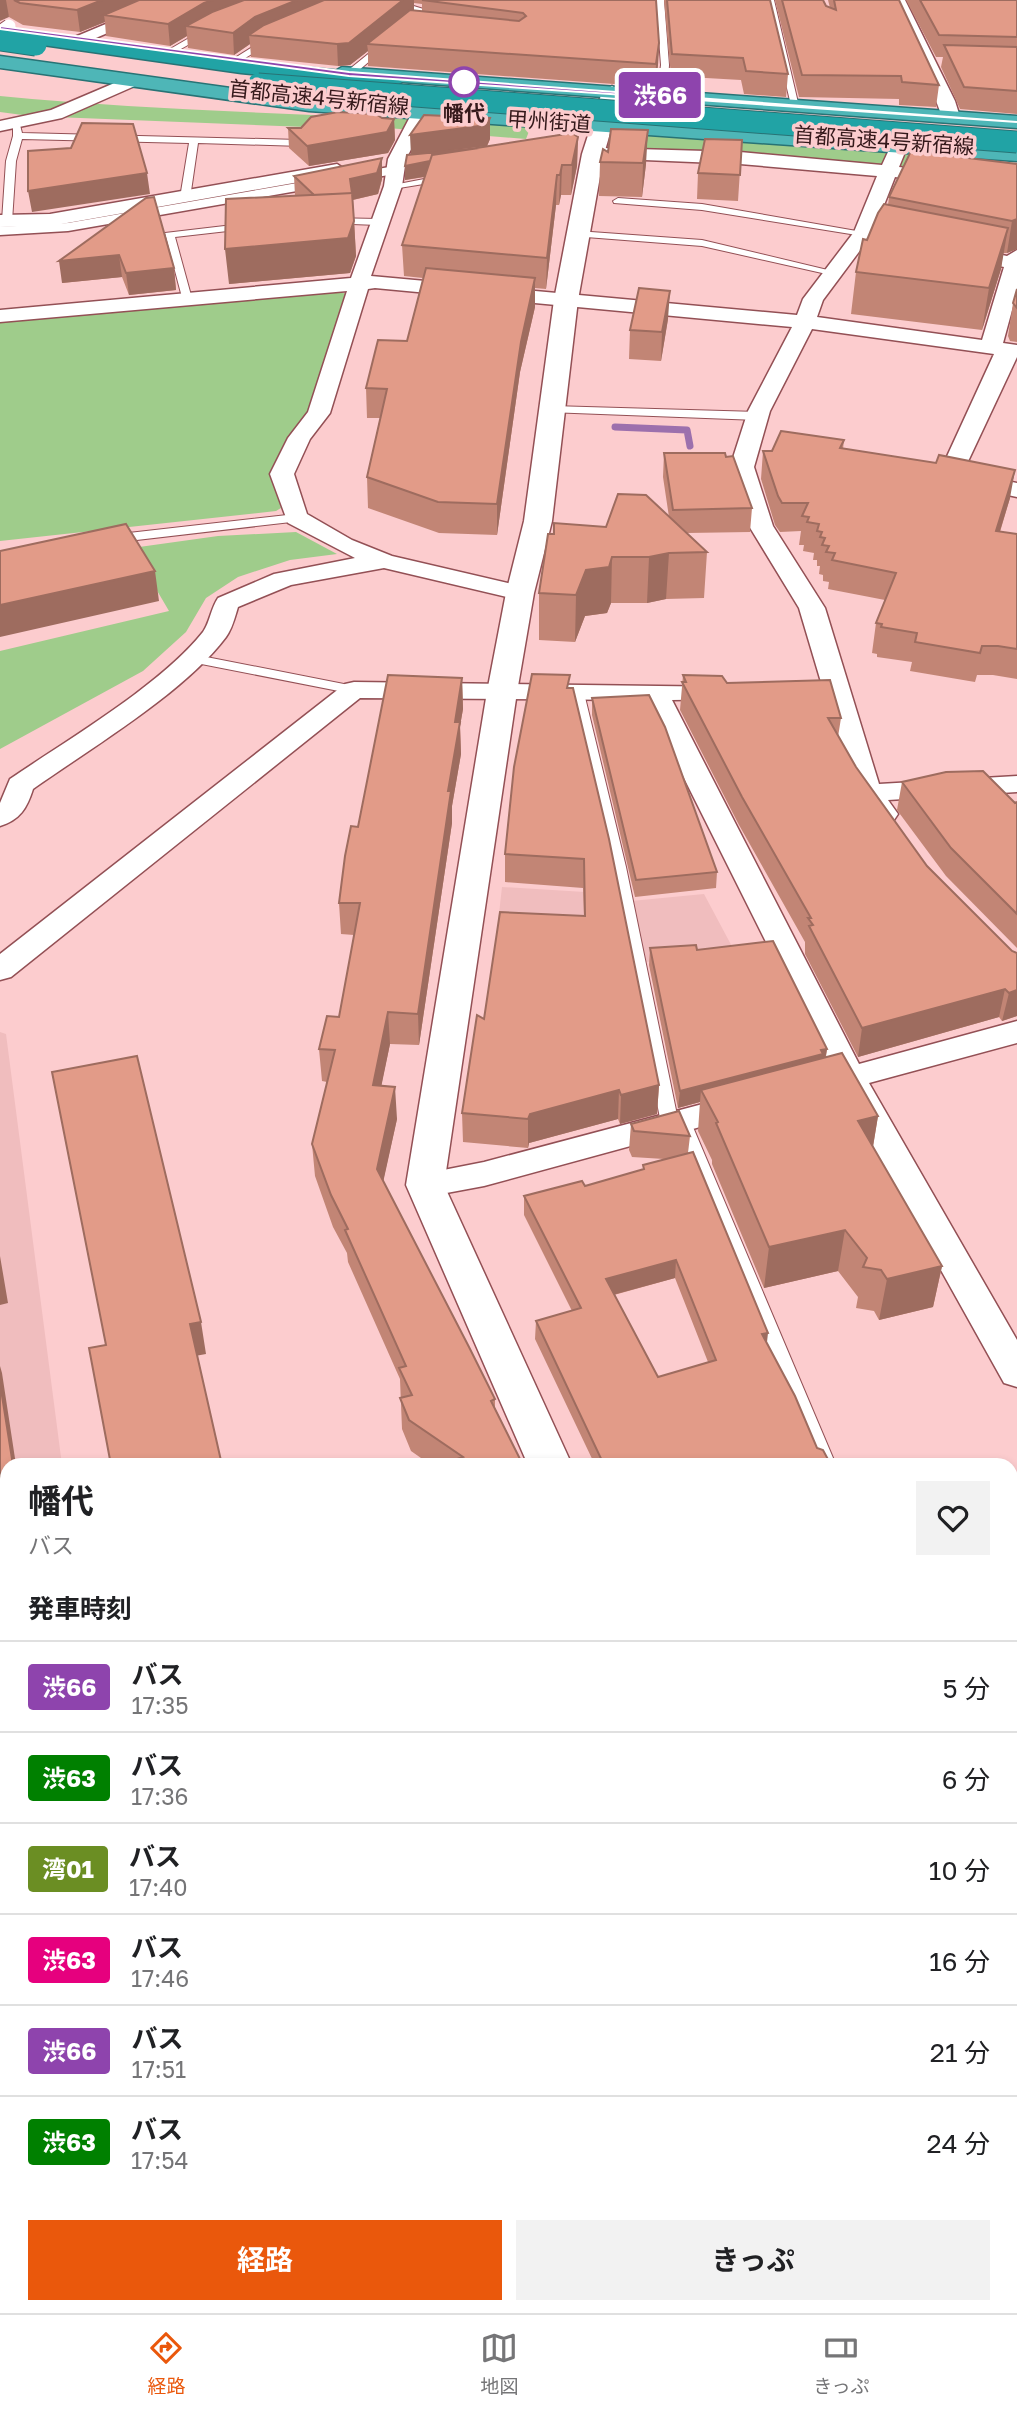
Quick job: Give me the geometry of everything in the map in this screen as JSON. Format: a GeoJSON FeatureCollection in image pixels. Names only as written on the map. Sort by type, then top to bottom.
{"type":"FeatureCollection","features":[{"type":"Feature","properties":{"kind":"highway","name":"甲州街道"},"geometry":{"type":"LineString","coordinates":[[2,32],[78,39],[349,74],[796,105],[1017,124]]}},
{"type":"Feature","properties":{"kind":"highway","name":"首都高速4号新宿線"},"geometry":{"type":"LineString","coordinates":[[2,32],[307,75],[1017,124]]}},
{"type":"Feature","properties":{"kind":"highway","name":"甲州街道"},"geometry":{"type":"LineString","coordinates":[[2,61],[309,105],[411,124],[591,142],[899,145],[1017,153]]}},
{"type":"Feature","properties":{"kind":"highway","name":"首都高速4号新宿線"},"geometry":{"type":"LineString","coordinates":[[2,61],[332,100],[1017,153]]}},
{"type":"Feature","properties":{"kind":"highway"},"geometry":{"type":"LineString","coordinates":[[2,61],[311,89],[1017,142]]}},
{"type":"Feature","properties":{"kind":"highway"},"geometry":{"type":"LineString","coordinates":[[392,82],[1017,136]]}},
{"type":"Feature","properties":{"kind":"street"},"geometry":{"type":"LineString","coordinates":[[78,39],[177,0]]}},
{"type":"Feature","properties":{"kind":"street"},"geometry":{"type":"LineString","coordinates":[[897,0],[901,15],[934,62],[951,117]]}},
{"type":"Feature","properties":{"kind":"street"},"geometry":{"type":"LineString","coordinates":[[11,128],[56,114],[131,81]]}},
{"type":"Feature","properties":{"kind":"street"},"geometry":{"type":"LineString","coordinates":[[547,1458],[425,1185],[502,692],[520,593],[538,521],[566,299],[591,142],[612,92]]}},
{"type":"Feature","properties":{"kind":"street"},"geometry":{"type":"LineString","coordinates":[[411,124],[398,168],[377,222],[320,413],[299,438],[282,474],[296,518],[343,545],[384,561],[520,593]]}},
{"type":"Feature","properties":{"kind":"street"},"geometry":{"type":"LineString","coordinates":[[591,142],[926,175]]}},
{"type":"Feature","properties":{"kind":"street"},"geometry":{"type":"LineString","coordinates":[[899,145],[872,235],[831,272],[813,299],[805,322],[758,416],[742,467],[761,526],[812,608],[869,793],[901,838]]}},
{"type":"Feature","properties":{"kind":"street"},"geometry":{"type":"LineString","coordinates":[[2,225],[398,168]]}},
{"type":"Feature","properties":{"kind":"street"},"geometry":{"type":"LineString","coordinates":[[2,225],[68,227],[398,168]]}},
{"type":"Feature","properties":{"kind":"street"},"geometry":{"type":"LineString","coordinates":[[934,247],[1015,265],[1005,349],[950,477],[1017,490]]}},
{"type":"Feature","properties":{"kind":"street"},"geometry":{"type":"LineString","coordinates":[[0,316],[359,282],[805,322],[1005,349]]}},
{"type":"Feature","properties":{"kind":"street"},"geometry":{"type":"LineString","coordinates":[[0,817],[13,807],[20,785],[151,693],[191,658],[216,633],[227,603],[254,587],[286,577],[384,561]]}},
{"type":"Feature","properties":{"kind":"street"},"geometry":{"type":"LineString","coordinates":[[0,970],[355,690],[752,693]]}},
{"type":"Feature","properties":{"kind":"street"},"geometry":{"type":"LineString","coordinates":[[655,693],[850,1078],[1017,1373]]}},
{"type":"Feature","properties":{"kind":"street"},"geometry":{"type":"LineString","coordinates":[[807,693],[836,693]]}},
{"type":"Feature","properties":{"kind":"street"},"geometry":{"type":"LineString","coordinates":[[869,793],[1017,784]]}},
{"type":"Feature","properties":{"kind":"street"},"geometry":{"type":"LineString","coordinates":[[805,1089],[1017,1032]]}},
{"type":"Feature","properties":{"kind":"street"},"geometry":{"type":"LineString","coordinates":[[425,1185],[484,1174],[769,1098]]}},
{"type":"Feature","properties":{"kind":"lane"},"geometry":{"type":"LineString","coordinates":[[384,0],[430,8],[418,18]]}},
{"type":"Feature","properties":{"kind":"lane"},"geometry":{"type":"LineString","coordinates":[[660,0],[665,65],[662,95]]}},
{"type":"Feature","properties":{"kind":"lane"},"geometry":{"type":"LineString","coordinates":[[770,0],[796,105]]}},
{"type":"Feature","properties":{"kind":"lane"},"geometry":{"type":"LineString","coordinates":[[169,52],[222,25]]}},
{"type":"Feature","properties":{"kind":"lane"},"geometry":{"type":"LineString","coordinates":[[349,74],[400,33]]}},
{"type":"Feature","properties":{"kind":"lane"},"geometry":{"type":"LineString","coordinates":[[234,61],[252,48],[279,36]]}},
{"type":"Feature","properties":{"kind":"lane"},"geometry":{"type":"LineString","coordinates":[[2,225],[11,161],[11,128],[194,141],[302,143],[313,126]]}},
{"type":"Feature","properties":{"kind":"lane"},"geometry":{"type":"LineString","coordinates":[[185,198],[194,141]]}},
{"type":"Feature","properties":{"kind":"lane"},"geometry":{"type":"LineString","coordinates":[[398,168],[460,175]]}},
{"type":"Feature","properties":{"kind":"lane"},"geometry":{"type":"LineString","coordinates":[[618,201],[702,207],[872,235]]}},
{"type":"Feature","properties":{"kind":"lane"},"geometry":{"type":"LineString","coordinates":[[323,221],[377,222]]}},
{"type":"Feature","properties":{"kind":"lane"},"geometry":{"type":"LineString","coordinates":[[187,299],[169,235],[258,225]]}},
{"type":"Feature","properties":{"kind":"lane"},"geometry":{"type":"LineString","coordinates":[[577,234],[702,243],[831,272]]}},
{"type":"Feature","properties":{"kind":"lane"},"geometry":{"type":"LineString","coordinates":[[552,410],[758,416]]}},
{"type":"Feature","properties":{"kind":"lane"},"geometry":{"type":"LineString","coordinates":[[94,541],[296,518]]}},
{"type":"Feature","properties":{"kind":"lane"},"geometry":{"type":"LineString","coordinates":[[191,658],[355,690]]}},
{"type":"Feature","properties":{"kind":"lane"},"geometry":{"type":"LineString","coordinates":[[577,693],[676,1122],[823,1458]]}},
{"type":"Feature","properties":{"kind":"shaded area"},"geometry":{"type":"Polygon","coordinates":[[[502,887],[617,894],[633,966],[494,958],[502,887]]]}},
{"type":"Feature","properties":{"kind":"shaded area"},"geometry":{"type":"Polygon","coordinates":[[[704,894],[736,954],[645,962],[631,901],[704,894]]]}},
{"type":"Feature","properties":{"kind":"shaded area"},"geometry":{"type":"Polygon","coordinates":[[[0,1032],[6,1034],[61,1458],[0,1458],[0,1032]]]}},
{"type":"Feature","properties":{"kind":"green space"},"geometry":{"type":"Polygon","coordinates":[[[0,96],[132,106],[531,126],[526,139],[312,122],[306,127],[30,116],[0,112],[0,96]]]}},
{"type":"Feature","properties":{"kind":"green space"},"geometry":{"type":"Polygon","coordinates":[[[623,132],[1017,163],[1017,182],[622,149],[623,132]]]}},
{"type":"Feature","properties":{"kind":"green space"},"geometry":{"type":"Polygon","coordinates":[[[329,291],[349,294],[314,412],[273,473],[281,508],[276,511],[0,541],[0,320],[329,291]]]}},
{"type":"Feature","properties":{"kind":"green space"},"geometry":{"type":"Polygon","coordinates":[[[296,532],[337,554],[290,560],[238,577],[206,598],[186,632],[143,671],[0,749],[0,651],[169,611],[132,548],[218,536],[296,532]]]}},
{"type":"Feature","properties":{"kind":"building"},"geometry":{"type":"Polygon","coordinates":[[[14,0],[102,0],[77,10],[14,0]]]}},
{"type":"Feature","properties":{"kind":"building"},"geometry":{"type":"Polygon","coordinates":[[[139,0],[213,0],[168,24],[104,15],[139,0]]]}},
{"type":"Feature","properties":{"kind":"building"},"geometry":{"type":"Polygon","coordinates":[[[244,0],[297,0],[255,17],[233,33],[186,26],[212,12],[244,0]]]}},
{"type":"Feature","properties":{"kind":"building"},"geometry":{"type":"Polygon","coordinates":[[[324,0],[403,0],[349,43],[249,35],[264,25],[324,0]]]}},
{"type":"Feature","properties":{"kind":"building"},"geometry":{"type":"Polygon","coordinates":[[[422,0],[656,0],[659,43],[656,64],[367,44],[410,10],[519,21],[526,16],[523,13],[422,0]]]}},
{"type":"Feature","properties":{"kind":"building"},"geometry":{"type":"Polygon","coordinates":[[[667,0],[770,0],[788,74],[746,71],[743,58],[672,54],[667,0]]]}},
{"type":"Feature","properties":{"kind":"building"},"geometry":{"type":"Polygon","coordinates":[[[782,0],[823,0],[826,6],[836,10],[834,0],[899,0],[939,85],[902,82],[901,76],[802,75],[782,0]]]}},
{"type":"Feature","properties":{"kind":"building"},"geometry":{"type":"Polygon","coordinates":[[[920,0],[1017,0],[1017,37],[939,35],[920,0]]]}},
{"type":"Feature","properties":{"kind":"building"},"geometry":{"type":"Polygon","coordinates":[[[944,45],[1017,47],[1017,91],[964,87],[944,45]]]}},
{"type":"Feature","properties":{"kind":"building"},"geometry":{"type":"Polygon","coordinates":[[[338,112],[376,114],[382,118],[394,119],[387,132],[307,146],[288,128],[301,128],[311,117],[338,112]]]}},
{"type":"Feature","properties":{"kind":"building"},"geometry":{"type":"Polygon","coordinates":[[[424,115],[490,118],[487,125],[410,135],[424,115]]]}},
{"type":"Feature","properties":{"kind":"building"},"geometry":{"type":"Polygon","coordinates":[[[82,123],[133,124],[147,173],[28,191],[28,151],[71,148],[82,123]]]}},
{"type":"Feature","properties":{"kind":"building"},"geometry":{"type":"Polygon","coordinates":[[[611,129],[648,130],[643,163],[600,162],[603,149],[608,152],[611,129]]]}},
{"type":"Feature","properties":{"kind":"building"},"geometry":{"type":"Polygon","coordinates":[[[572,133],[578,137],[572,165],[562,165],[560,175],[557,175],[547,258],[402,245],[432,155],[572,133]]]}},
{"type":"Feature","properties":{"kind":"building"},"geometry":{"type":"Polygon","coordinates":[[[705,139],[742,140],[740,175],[698,173],[705,139]]]}},
{"type":"Feature","properties":{"kind":"building"},"geometry":{"type":"Polygon","coordinates":[[[479,148],[432,155],[430,161],[405,166],[407,155],[479,148]]]}},
{"type":"Feature","properties":{"kind":"building"},"geometry":{"type":"Polygon","coordinates":[[[911,151],[1017,164],[1017,219],[1012,221],[889,197],[911,151]]]}},
{"type":"Feature","properties":{"kind":"building"},"geometry":{"type":"Polygon","coordinates":[[[382,158],[377,173],[350,179],[352,193],[314,195],[294,176],[382,158]]]}},
{"type":"Feature","properties":{"kind":"building"},"geometry":{"type":"Polygon","coordinates":[[[352,193],[354,221],[348,238],[225,249],[226,199],[352,193]]]}},
{"type":"Feature","properties":{"kind":"building"},"geometry":{"type":"Polygon","coordinates":[[[154,197],[174,268],[126,273],[119,255],[59,261],[146,198],[154,197]]]}},
{"type":"Feature","properties":{"kind":"building"},"geometry":{"type":"Polygon","coordinates":[[[884,204],[1008,228],[989,288],[856,272],[863,239],[867,240],[884,204]]]}},
{"type":"Feature","properties":{"kind":"building"},"geometry":{"type":"Polygon","coordinates":[[[426,268],[535,278],[521,342],[497,504],[438,502],[367,477],[387,389],[366,388],[378,340],[407,341],[426,268]]]}},
{"type":"Feature","properties":{"kind":"building"},"geometry":{"type":"Polygon","coordinates":[[[639,288],[670,291],[662,332],[630,330],[639,288]]]}},
{"type":"Feature","properties":{"kind":"building"},"geometry":{"type":"Polygon","coordinates":[[[1017,289],[1017,308],[1013,303],[1017,289]]]}},
{"type":"Feature","properties":{"kind":"building"},"geometry":{"type":"Polygon","coordinates":[[[781,431],[844,440],[840,448],[936,463],[939,455],[1015,470],[996,531],[1017,534],[1017,649],[982,646],[980,653],[915,642],[917,633],[881,627],[882,624],[876,623],[896,573],[832,560],[835,553],[826,552],[829,546],[822,545],[825,538],[820,537],[822,532],[817,531],[819,524],[807,522],[809,517],[802,516],[808,503],[782,503],[763,451],[772,451],[781,431]]]}},
{"type":"Feature","properties":{"kind":"building"},"geometry":{"type":"Polygon","coordinates":[[[664,453],[725,453],[726,457],[733,456],[752,508],[673,510],[664,453]]]}},
{"type":"Feature","properties":{"kind":"building"},"geometry":{"type":"Polygon","coordinates":[[[618,494],[646,495],[707,552],[612,557],[609,567],[586,570],[576,595],[539,593],[548,534],[554,534],[554,523],[606,527],[618,494]]]}},
{"type":"Feature","properties":{"kind":"building"},"geometry":{"type":"Polygon","coordinates":[[[126,524],[155,571],[0,605],[0,551],[126,524]]]}},
{"type":"Feature","properties":{"kind":"building"},"geometry":{"type":"Polygon","coordinates":[[[532,674],[570,675],[567,688],[573,688],[609,839],[659,1085],[621,1095],[619,1090],[530,1114],[528,1119],[462,1113],[477,1015],[484,1019],[500,912],[585,916],[584,859],[505,854],[514,767],[532,674]]]}},
{"type":"Feature","properties":{"kind":"building"},"geometry":{"type":"Polygon","coordinates":[[[388,675],[462,678],[455,722],[460,722],[448,791],[451,791],[418,1014],[388,1012],[373,1085],[395,1087],[377,1169],[495,1399],[491,1401],[520,1458],[460,1458],[463,1457],[409,1420],[400,1398],[412,1395],[399,1368],[406,1366],[345,1230],[348,1229],[331,1195],[312,1144],[335,1050],[319,1049],[327,1016],[339,1017],[360,903],[339,903],[351,826],[358,827],[388,675]]]}},
{"type":"Feature","properties":{"kind":"building"},"geometry":{"type":"Polygon","coordinates":[[[683,675],[722,676],[727,683],[830,680],[841,718],[828,718],[856,767],[927,866],[1017,953],[1017,990],[1009,993],[1005,989],[862,1028],[809,926],[813,925],[808,918],[811,918],[742,797],[682,682],[686,682],[683,675]]]}},
{"type":"Feature","properties":{"kind":"building"},"geometry":{"type":"Polygon","coordinates":[[[649,695],[665,727],[717,872],[636,880],[592,698],[649,695]]]}},
{"type":"Feature","properties":{"kind":"building"},"geometry":{"type":"Polygon","coordinates":[[[983,771],[1017,802],[1017,914],[951,848],[902,782],[946,772],[983,771]]]}},
{"type":"Feature","properties":{"kind":"building"},"geometry":{"type":"Polygon","coordinates":[[[773,941],[827,1049],[821,1050],[823,1054],[680,1091],[650,948],[696,945],[697,950],[773,941]]]}},
{"type":"Feature","properties":{"kind":"building"},"geometry":{"type":"Polygon","coordinates":[[[842,1053],[878,1116],[858,1121],[942,1266],[887,1279],[881,1270],[863,1267],[867,1258],[845,1230],[769,1247],[716,1123],[718,1122],[701,1090],[842,1053]]]}},
{"type":"Feature","properties":{"kind":"building"},"geometry":{"type":"Polygon","coordinates":[[[137,1056],[201,1322],[190,1324],[220,1458],[110,1458],[89,1348],[106,1345],[52,1072],[137,1056]]]}},
{"type":"Feature","properties":{"kind":"building"},"geometry":{"type":"Polygon","coordinates":[[[679,1111],[690,1136],[634,1131],[631,1124],[679,1111]]]}},
{"type":"Feature","properties":{"kind":"building"},"geometry":{"type":"Polygon","coordinates":[[[693,1152],[768,1333],[762,1334],[795,1396],[817,1448],[823,1450],[827,1458],[601,1458],[536,1321],[581,1308],[524,1196],[582,1181],[585,1186],[644,1169],[643,1165],[693,1152]],[[676,1260],[606,1279],[658,1377],[716,1360],[676,1260]]]}},
{"type":"Feature","properties":{"kind":"building"},"geometry":{"type":"Polygon","coordinates":[[[0,1383],[12,1458],[0,1458],[0,1383]]]}},
{"type":"Feature","properties":{"kind":"waterway"},"geometry":{"type":"LineString","coordinates":[[615,427],[687,430],[690,446]]}},
{"type":"Feature","properties":{"kind":"bus line","name":"渋66"},"geometry":{"type":"LineString","coordinates":[[0,28],[234,61],[349,74],[1017,122]]}},
{"type":"Feature","properties":{"kind":"place","name":"幡代"},"geometry":{"type":"Point","coordinates":[464,82]}}]}
